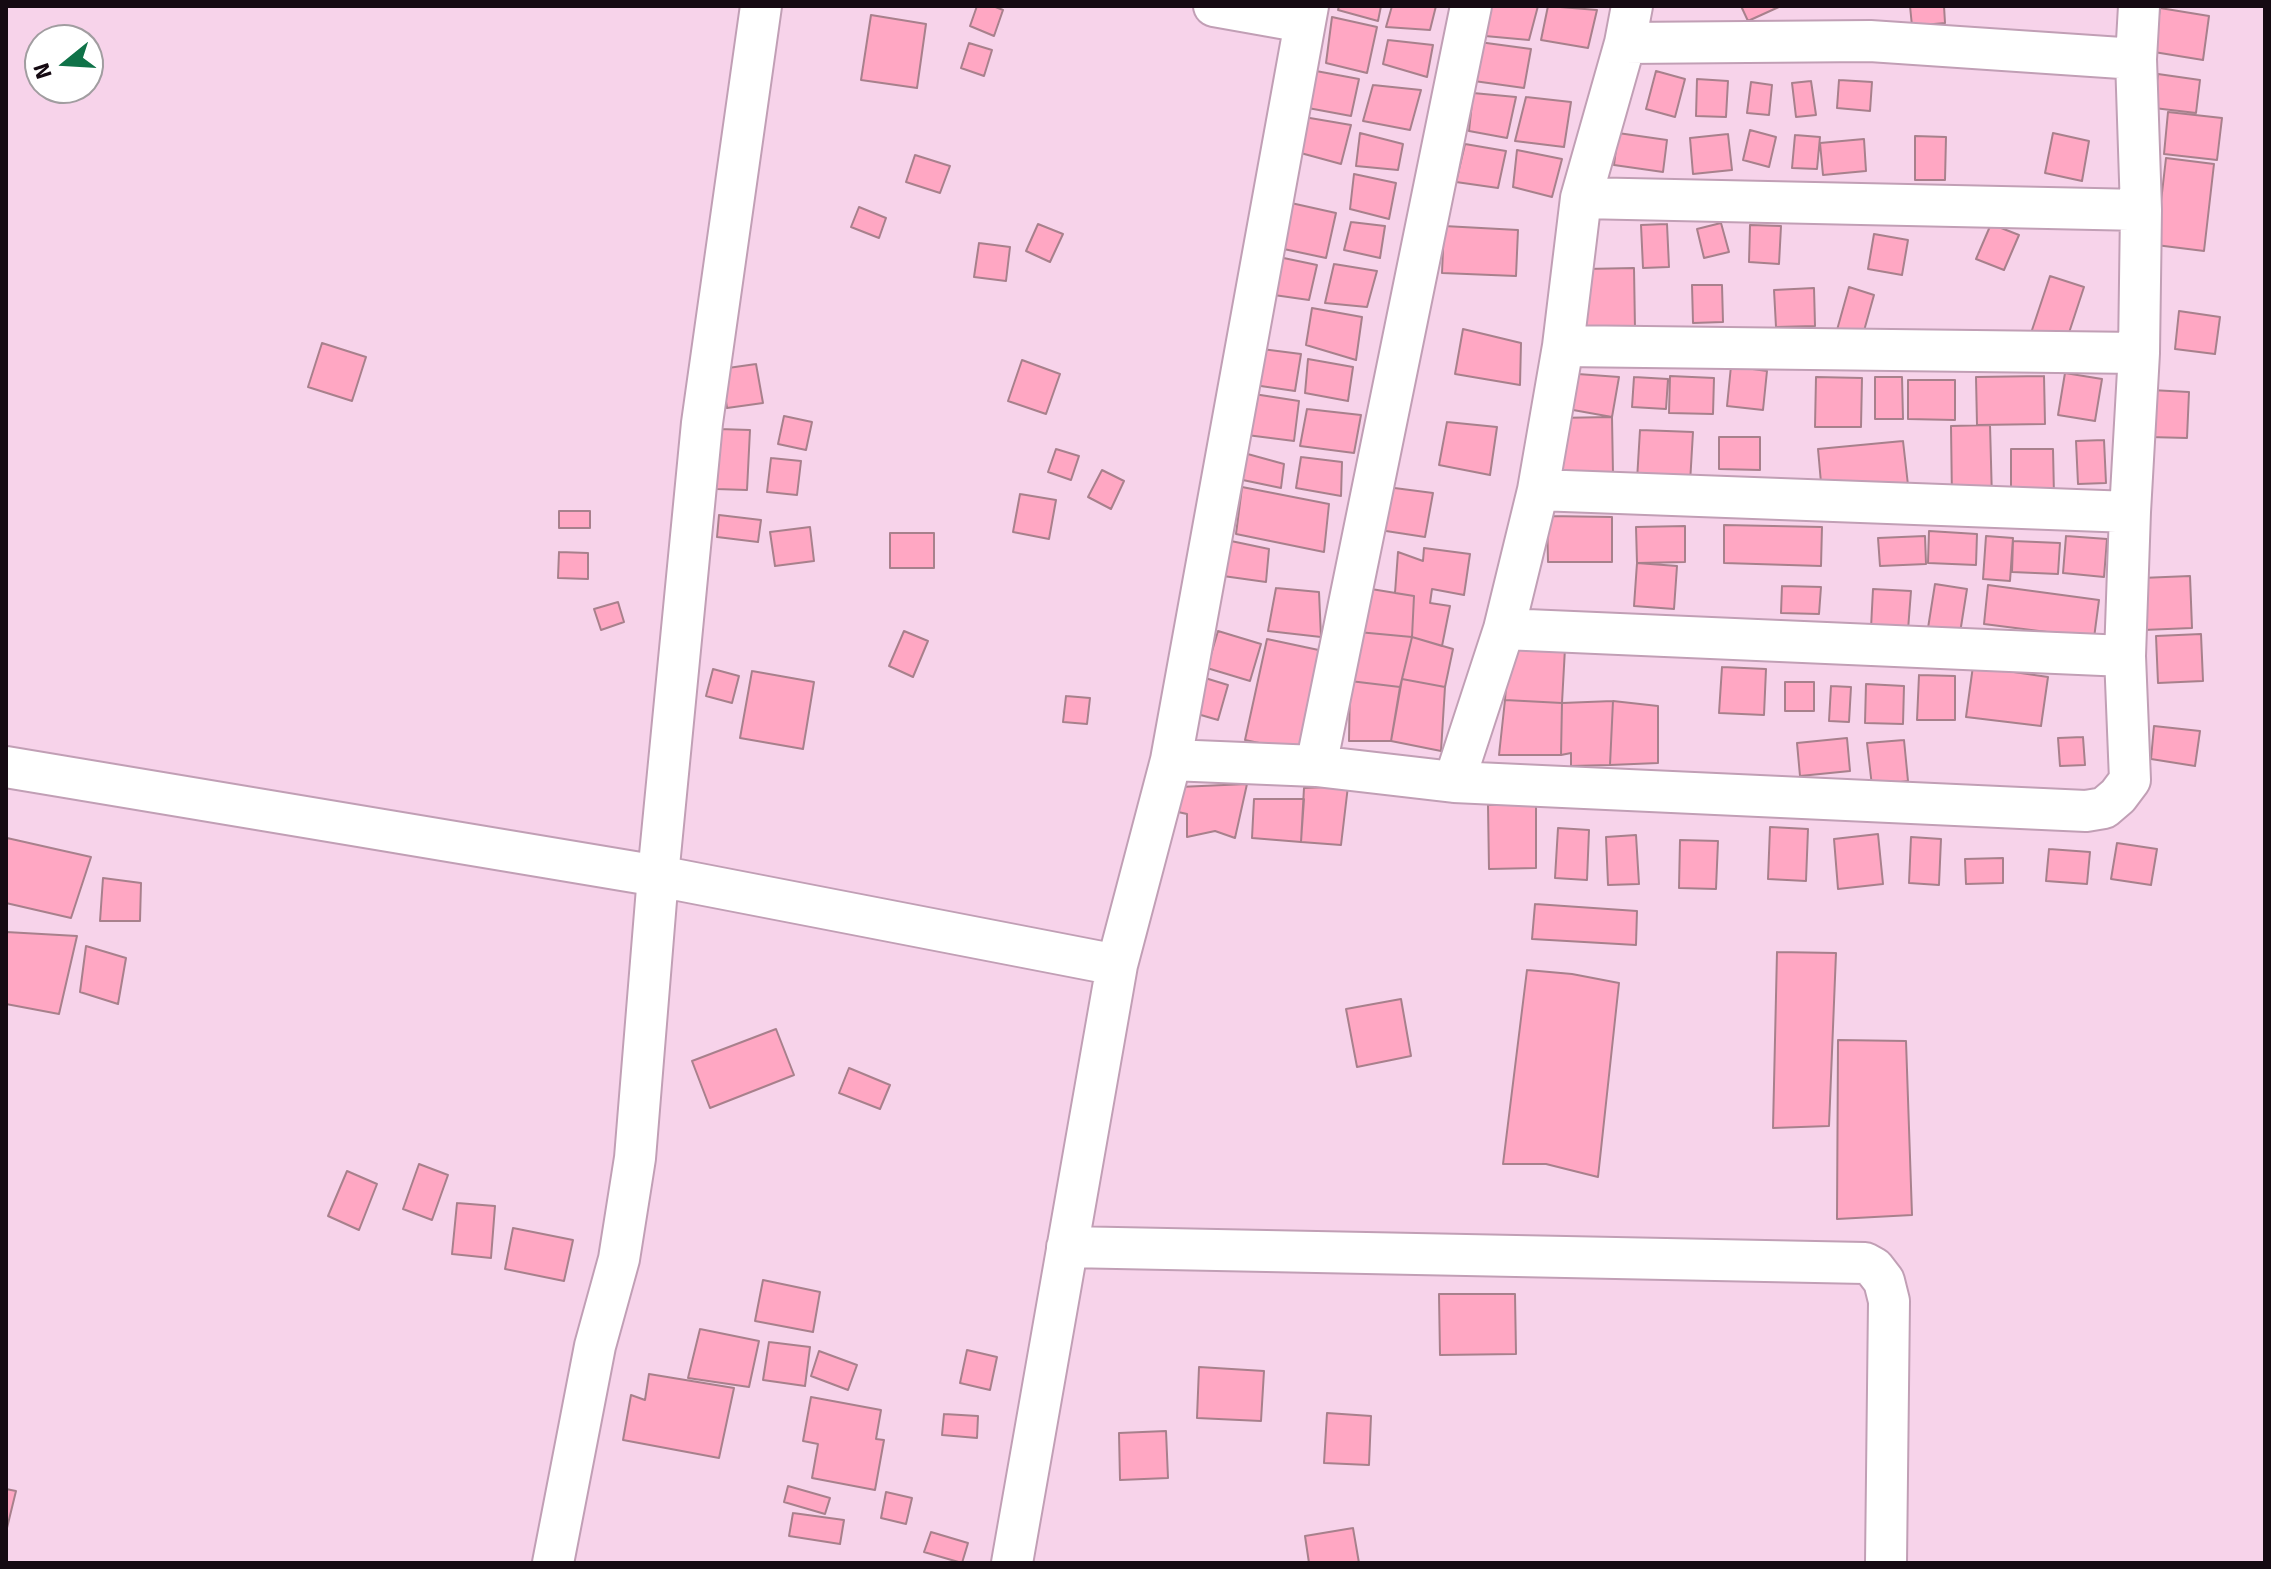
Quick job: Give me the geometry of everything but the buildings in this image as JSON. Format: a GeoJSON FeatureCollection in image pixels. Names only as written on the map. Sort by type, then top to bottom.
{"type":"FeatureCollection","features":[{"type":"Feature","properties":{"kind":"street"},"geometry":{"type":"LineString","coordinates":[[553,1563],[595,1346],[619,1259],[635,1158],[658,876],[702,423],[761,6]]}},
{"type":"Feature","properties":{"kind":"street"},"geometry":{"type":"LineString","coordinates":[[1012,1563],[1117,965],[1171,760],[1306,14],[1214,6]]}},
{"type":"Feature","properties":{"kind":"street"},"geometry":{"type":"LineString","coordinates":[[1316,766],[1471,6]]}},
{"type":"Feature","properties":{"kind":"street"},"geometry":{"type":"LineString","coordinates":[[1171,760],[1316,766],[1454,782],[2095,811],[2104,808],[2130,780],[2125,656],[2139,353],[2141,210],[2136,59],[2139,6]]}},
{"type":"Feature","properties":{"kind":"street"},"geometry":{"type":"LineString","coordinates":[[1454,782],[1504,629],[1538,490],[1563,346],[1581,198],[1628,25],[1872,23],[2136,59]]}},
{"type":"Feature","properties":{"kind":"street"},"geometry":{"type":"LineString","coordinates":[[1581,198],[2141,210]]}},
{"type":"Feature","properties":{"kind":"street"},"geometry":{"type":"LineString","coordinates":[[1563,346],[2139,353]]}},
{"type":"Feature","properties":{"kind":"street"},"geometry":{"type":"LineString","coordinates":[[1538,490],[2130,512]]}},
{"type":"Feature","properties":{"kind":"street"},"geometry":{"type":"LineString","coordinates":[[1504,629],[2125,656]]}},
{"type":"Feature","properties":{"kind":"street"},"geometry":{"type":"LineString","coordinates":[[6,767],[658,876],[1117,965]]}},
{"type":"Feature","properties":{"kind":"street"},"geometry":{"type":"LineString","coordinates":[[1067,1247],[1865,1263],[1874,1268],[1884,1281],[1889,1301],[1886,1563]]}}]}
